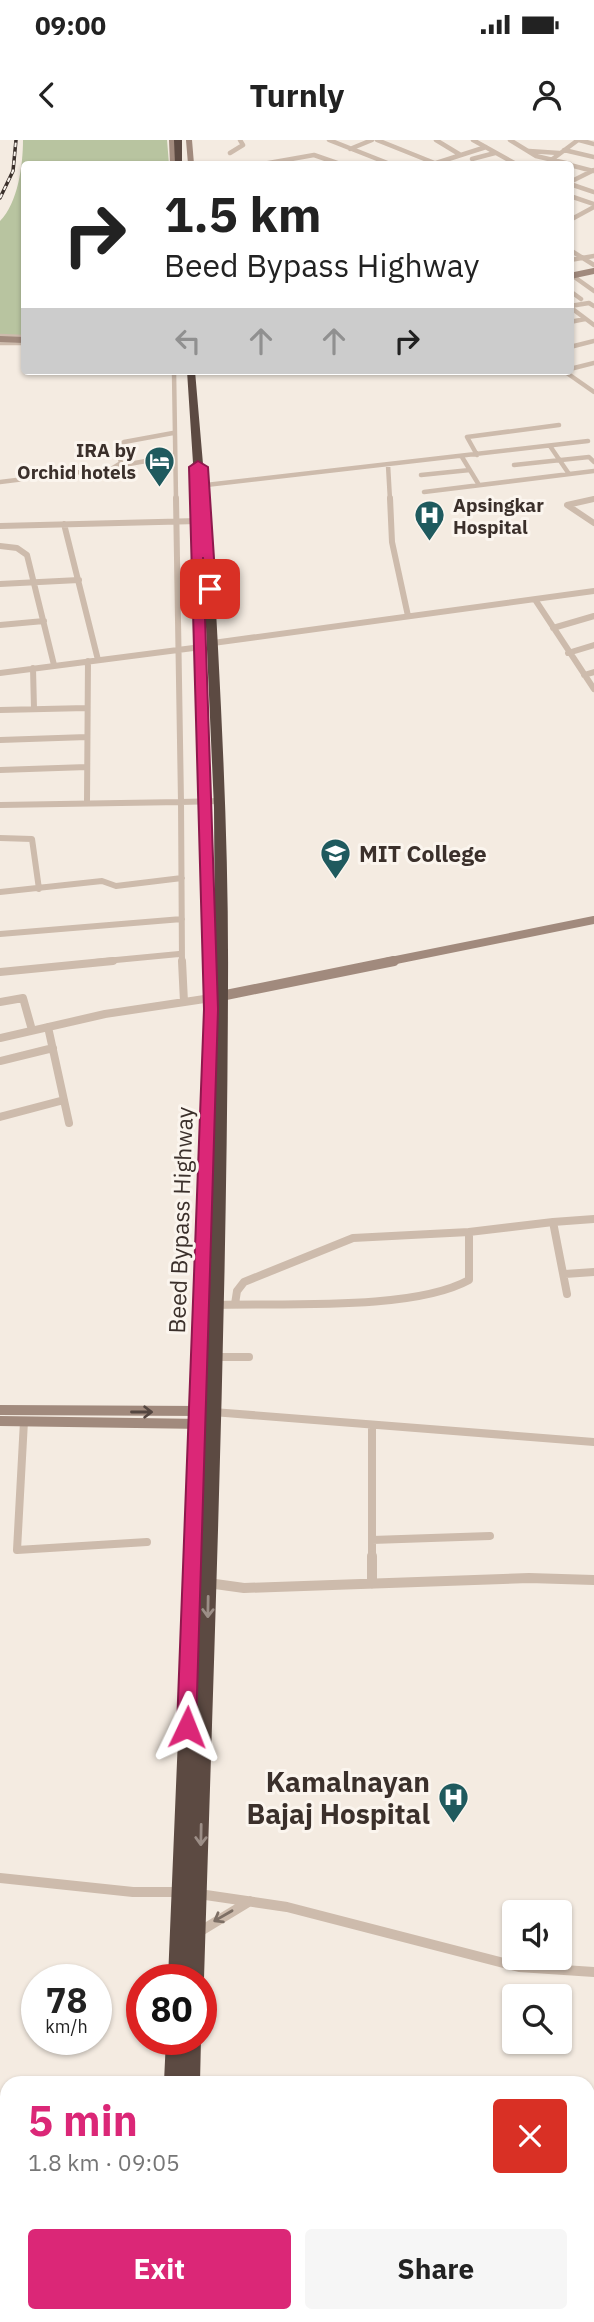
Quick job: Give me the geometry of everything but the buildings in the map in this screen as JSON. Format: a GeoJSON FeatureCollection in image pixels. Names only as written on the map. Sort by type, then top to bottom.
{"type":"FeatureCollection","features":[{"type":"Feature","properties":{"kind":"highway"},"geometry":{"type":"LineString","coordinates":[[178,140],[179,161]]}},
{"type":"Feature","properties":{"kind":"highway"},"geometry":{"type":"LineString","coordinates":[[187,140],[188,161]]}},
{"type":"Feature","properties":{"kind":"highway","name":"Beed Bypass Highway"},"geometry":{"type":"LineString","coordinates":[[191,375],[207,645]]}},
{"type":"Feature","properties":{"kind":"highway","name":"Beed Bypass Highway"},"geometry":{"type":"LineString","coordinates":[[178,1964],[216,1305],[216,997],[207,645],[206,485],[203,467],[198,461]]}},
{"type":"Feature","properties":{"kind":"highway","name":"Beed Bypass Highway"},"geometry":{"type":"LineString","coordinates":[[196,1964],[208,1583],[216,997]]}},
{"type":"Feature","properties":{"kind":"highway"},"geometry":{"type":"LineString","coordinates":[[173,2076],[174,2055]]}},
{"type":"Feature","properties":{"kind":"highway"},"geometry":{"type":"LineString","coordinates":[[191,2076],[192,2055]]}},
{"type":"Feature","properties":{"kind":"street"},"geometry":{"type":"LineString","coordinates":[[172,140],[173,161]]}},
{"type":"Feature","properties":{"kind":"street"},"geometry":{"type":"LineString","coordinates":[[230,153],[243,145],[240,140]]}},
{"type":"Feature","properties":{"kind":"street"},"geometry":{"type":"LineString","coordinates":[[329,140],[382,161]]}},
{"type":"Feature","properties":{"kind":"street"},"geometry":{"type":"LineString","coordinates":[[351,149],[375,140],[427,161]]}},
{"type":"Feature","properties":{"kind":"street"},"geometry":{"type":"LineString","coordinates":[[436,140],[459,154]]}},
{"type":"Feature","properties":{"kind":"street"},"geometry":{"type":"LineString","coordinates":[[473,140],[509,161]]}},
{"type":"Feature","properties":{"kind":"street"},"geometry":{"type":"LineString","coordinates":[[510,140],[526,151],[556,161]]}},
{"type":"Feature","properties":{"kind":"street"},"geometry":{"type":"LineString","coordinates":[[552,160],[578,140],[594,144]]}},
{"type":"Feature","properties":{"kind":"street"},"geometry":{"type":"LineString","coordinates":[[442,161],[485,147]]}},
{"type":"Feature","properties":{"kind":"street"},"geometry":{"type":"LineString","coordinates":[[526,151],[561,151],[594,157]]}},
{"type":"Feature","properties":{"kind":"street"},"geometry":{"type":"LineString","coordinates":[[472,159],[495,153]]}},
{"type":"Feature","properties":{"kind":"street"},"geometry":{"type":"LineString","coordinates":[[280,161],[314,155],[331,161]]}},
{"type":"Feature","properties":{"kind":"street"},"geometry":{"type":"LineString","coordinates":[[574,166],[593,171]]}},
{"type":"Feature","properties":{"kind":"street"},"geometry":{"type":"LineString","coordinates":[[574,181],[593,171]]}},
{"type":"Feature","properties":{"kind":"street"},"geometry":{"type":"LineString","coordinates":[[574,184],[594,192]]}},
{"type":"Feature","properties":{"kind":"street"},"geometry":{"type":"LineString","coordinates":[[574,198],[594,206]]}},
{"type":"Feature","properties":{"kind":"street"},"geometry":{"type":"LineString","coordinates":[[574,218],[594,206]]}},
{"type":"Feature","properties":{"kind":"street"},"geometry":{"type":"LineString","coordinates":[[574,252],[583,258],[593,271],[574,276]]}},
{"type":"Feature","properties":{"kind":"street"},"geometry":{"type":"LineString","coordinates":[[574,259],[594,256]]}},
{"type":"Feature","properties":{"kind":"street"},"geometry":{"type":"LineString","coordinates":[[574,278],[594,294],[581,299]]}},
{"type":"Feature","properties":{"kind":"street"},"geometry":{"type":"LineString","coordinates":[[574,294],[594,306]]}},
{"type":"Feature","properties":{"kind":"street"},"geometry":{"type":"LineString","coordinates":[[574,306],[586,303]]}},
{"type":"Feature","properties":{"kind":"street"},"geometry":{"type":"LineString","coordinates":[[574,310],[594,325]]}},
{"type":"Feature","properties":{"kind":"street"},"geometry":{"type":"LineString","coordinates":[[574,322],[586,319]]}},
{"type":"Feature","properties":{"kind":"street"},"geometry":{"type":"LineString","coordinates":[[0,340],[21,340]]}},
{"type":"Feature","properties":{"kind":"street"},"geometry":{"type":"LineString","coordinates":[[574,346],[594,341]]}},
{"type":"Feature","properties":{"kind":"street"},"geometry":{"type":"LineString","coordinates":[[574,368],[594,363]]}},
{"type":"Feature","properties":{"kind":"street"},"geometry":{"type":"LineString","coordinates":[[174,375],[182,878],[179,954],[184,1002]]}},
{"type":"Feature","properties":{"kind":"street"},"geometry":{"type":"LineString","coordinates":[[570,375],[593,390]]}},
{"type":"Feature","properties":{"kind":"street"},"geometry":{"type":"LineString","coordinates":[[477,455],[467,437],[559,425]]}},
{"type":"Feature","properties":{"kind":"street"},"geometry":{"type":"LineString","coordinates":[[118,466],[121,463],[118,449],[124,442],[173,433]]}},
{"type":"Feature","properties":{"kind":"street"},"geometry":{"type":"LineString","coordinates":[[206,485],[550,446],[588,443],[593,454],[589,457],[514,466]]}},
{"type":"Feature","properties":{"kind":"street"},"geometry":{"type":"LineString","coordinates":[[550,446],[569,474]]}},
{"type":"Feature","properties":{"kind":"street"},"geometry":{"type":"LineString","coordinates":[[531,449],[540,463]]}},
{"type":"Feature","properties":{"kind":"street"},"geometry":{"type":"LineString","coordinates":[[518,450],[526,464]]}},
{"type":"Feature","properties":{"kind":"street"},"geometry":{"type":"LineString","coordinates":[[506,452],[523,480]]}},
{"type":"Feature","properties":{"kind":"street"},"geometry":{"type":"LineString","coordinates":[[0,482],[174,456]]}},
{"type":"Feature","properties":{"kind":"street"},"geometry":{"type":"LineString","coordinates":[[462,457],[479,485]]}},
{"type":"Feature","properties":{"kind":"street"},"geometry":{"type":"LineString","coordinates":[[589,457],[594,463]]}},
{"type":"Feature","properties":{"kind":"street"},"geometry":{"type":"LineString","coordinates":[[388,465],[392,542],[408,617]]}},
{"type":"Feature","properties":{"kind":"street"},"geometry":{"type":"LineString","coordinates":[[421,475],[470,470]]}},
{"type":"Feature","properties":{"kind":"street"},"geometry":{"type":"LineString","coordinates":[[424,492],[594,471]]}},
{"type":"Feature","properties":{"kind":"street"},"geometry":{"type":"LineString","coordinates":[[594,499],[567,505],[594,523]]}},
{"type":"Feature","properties":{"kind":"street"},"geometry":{"type":"LineString","coordinates":[[0,526],[198,521]]}},
{"type":"Feature","properties":{"kind":"street"},"geometry":{"type":"LineString","coordinates":[[64,524],[98,660]]}},
{"type":"Feature","properties":{"kind":"street"},"geometry":{"type":"LineString","coordinates":[[0,546],[17,548],[27,555],[54,665]]}},
{"type":"Feature","properties":{"kind":"street"},"geometry":{"type":"LineString","coordinates":[[0,584],[79,580]]}},
{"type":"Feature","properties":{"kind":"street"},"geometry":{"type":"LineString","coordinates":[[0,673],[593,593]]}},
{"type":"Feature","properties":{"kind":"street"},"geometry":{"type":"LineString","coordinates":[[536,601],[594,689]]}},
{"type":"Feature","properties":{"kind":"street"},"geometry":{"type":"LineString","coordinates":[[553,628],[594,617]]}},
{"type":"Feature","properties":{"kind":"street"},"geometry":{"type":"LineString","coordinates":[[0,625],[44,621]]}},
{"type":"Feature","properties":{"kind":"street"},"geometry":{"type":"LineString","coordinates":[[568,653],[594,645]]}},
{"type":"Feature","properties":{"kind":"street"},"geometry":{"type":"LineString","coordinates":[[87,803],[88,661]]}},
{"type":"Feature","properties":{"kind":"street"},"geometry":{"type":"LineString","coordinates":[[33,668],[34,709]]}},
{"type":"Feature","properties":{"kind":"street"},"geometry":{"type":"LineString","coordinates":[[584,675],[594,672]]}},
{"type":"Feature","properties":{"kind":"street"},"geometry":{"type":"LineString","coordinates":[[0,710],[87,708]]}},
{"type":"Feature","properties":{"kind":"street"},"geometry":{"type":"LineString","coordinates":[[0,740],[87,737]]}},
{"type":"Feature","properties":{"kind":"street"},"geometry":{"type":"LineString","coordinates":[[0,770],[86,767]]}},
{"type":"Feature","properties":{"kind":"street"},"geometry":{"type":"LineString","coordinates":[[0,805],[212,801]]}},
{"type":"Feature","properties":{"kind":"street"},"geometry":{"type":"LineString","coordinates":[[0,838],[32,838],[39,889]]}},
{"type":"Feature","properties":{"kind":"street"},"geometry":{"type":"LineString","coordinates":[[0,892],[102,881],[116,886],[182,878]]}},
{"type":"Feature","properties":{"kind":"street"},"geometry":{"type":"LineString","coordinates":[[0,934],[182,919]]}},
{"type":"Feature","properties":{"kind":"street"},"geometry":{"type":"LineString","coordinates":[[0,1038],[594,920]]}},
{"type":"Feature","properties":{"kind":"street"},"geometry":{"type":"LineString","coordinates":[[0,972],[179,954]]}},
{"type":"Feature","properties":{"kind":"street"},"geometry":{"type":"LineString","coordinates":[[0,1002],[23,998],[32,1030]]}},
{"type":"Feature","properties":{"kind":"street"},"geometry":{"type":"LineString","coordinates":[[48,1027],[69,1123]]}},
{"type":"Feature","properties":{"kind":"street"},"geometry":{"type":"LineString","coordinates":[[0,1061],[52,1048]]}},
{"type":"Feature","properties":{"kind":"street"},"geometry":{"type":"LineString","coordinates":[[0,1117],[64,1100]]}},
{"type":"Feature","properties":{"kind":"street"},"geometry":{"type":"LineString","coordinates":[[235,1304],[237,1291],[244,1282],[353,1238],[469,1232],[594,1219]]}},
{"type":"Feature","properties":{"kind":"street"},"geometry":{"type":"LineString","coordinates":[[553,1222],[567,1294]]}},
{"type":"Feature","properties":{"kind":"street"},"geometry":{"type":"LineString","coordinates":[[216,1305],[425,1297],[463,1287],[469,1279],[469,1232]]}},
{"type":"Feature","properties":{"kind":"street"},"geometry":{"type":"LineString","coordinates":[[565,1274],[594,1272]]}},
{"type":"Feature","properties":{"kind":"street"},"geometry":{"type":"LineString","coordinates":[[215,1357],[249,1357]]}},
{"type":"Feature","properties":{"kind":"street"},"geometry":{"type":"LineString","coordinates":[[0,1410],[461,1429],[594,1442]]}},
{"type":"Feature","properties":{"kind":"street"},"geometry":{"type":"LineString","coordinates":[[0,1421],[209,1417]]}},
{"type":"Feature","properties":{"kind":"street"},"geometry":{"type":"LineString","coordinates":[[24,1421],[18,1550],[147,1542]]}},
{"type":"Feature","properties":{"kind":"street"},"geometry":{"type":"LineString","coordinates":[[372,1425],[372,1584]]}},
{"type":"Feature","properties":{"kind":"street"},"geometry":{"type":"LineString","coordinates":[[372,1540],[490,1536]]}},
{"type":"Feature","properties":{"kind":"street"},"geometry":{"type":"LineString","coordinates":[[208,1583],[244,1588],[529,1578],[594,1580]]}},
{"type":"Feature","properties":{"kind":"street"},"geometry":{"type":"LineString","coordinates":[[0,1878],[133,1892],[180,1892]]}},
{"type":"Feature","properties":{"kind":"street"},"geometry":{"type":"LineString","coordinates":[[199,1894],[331,1917],[519,1967],[594,1972]]}},
{"type":"Feature","properties":{"kind":"street"},"geometry":{"type":"LineString","coordinates":[[197,1933],[250,1901]]}},
{"type":"Feature","properties":{"kind":"green space"},"geometry":{"type":"Polygon","coordinates":[[[23,140],[167,140],[169,161],[22,161],[23,140]]]}},
{"type":"Feature","properties":{"kind":"green space"},"geometry":{"type":"Polygon","coordinates":[[[21,166],[21,336],[0,336],[0,221],[11,204],[21,166]]]}},
{"type":"Feature","properties":{"kind":"railway"},"geometry":{"type":"LineString","coordinates":[[0,198],[13,171],[16,140]]}},
{"type":"Feature","properties":{"kind":"place","name":"IRA by Orchid hotels"},"geometry":{"type":"Point","coordinates":[159,488]}},
{"type":"Feature","properties":{"kind":"place","name":"Apsingkar Hospital"},"geometry":{"type":"Point","coordinates":[430,543]}},
{"type":"Feature","properties":{"kind":"place","name":"MIT College"},"geometry":{"type":"Point","coordinates":[336,880]}},
{"type":"Feature","properties":{"kind":"place","name":"Kamalnayan Bajaj Hospital"},"geometry":{"type":"Point","coordinates":[453,1824]}},
{"type":"Feature","properties":{"kind":"route"},"geometry":{"type":"LineString","coordinates":[[187,1727],[211,1009],[195,467],[198,464],[203,467],[206,485],[210,589]]}}]}
